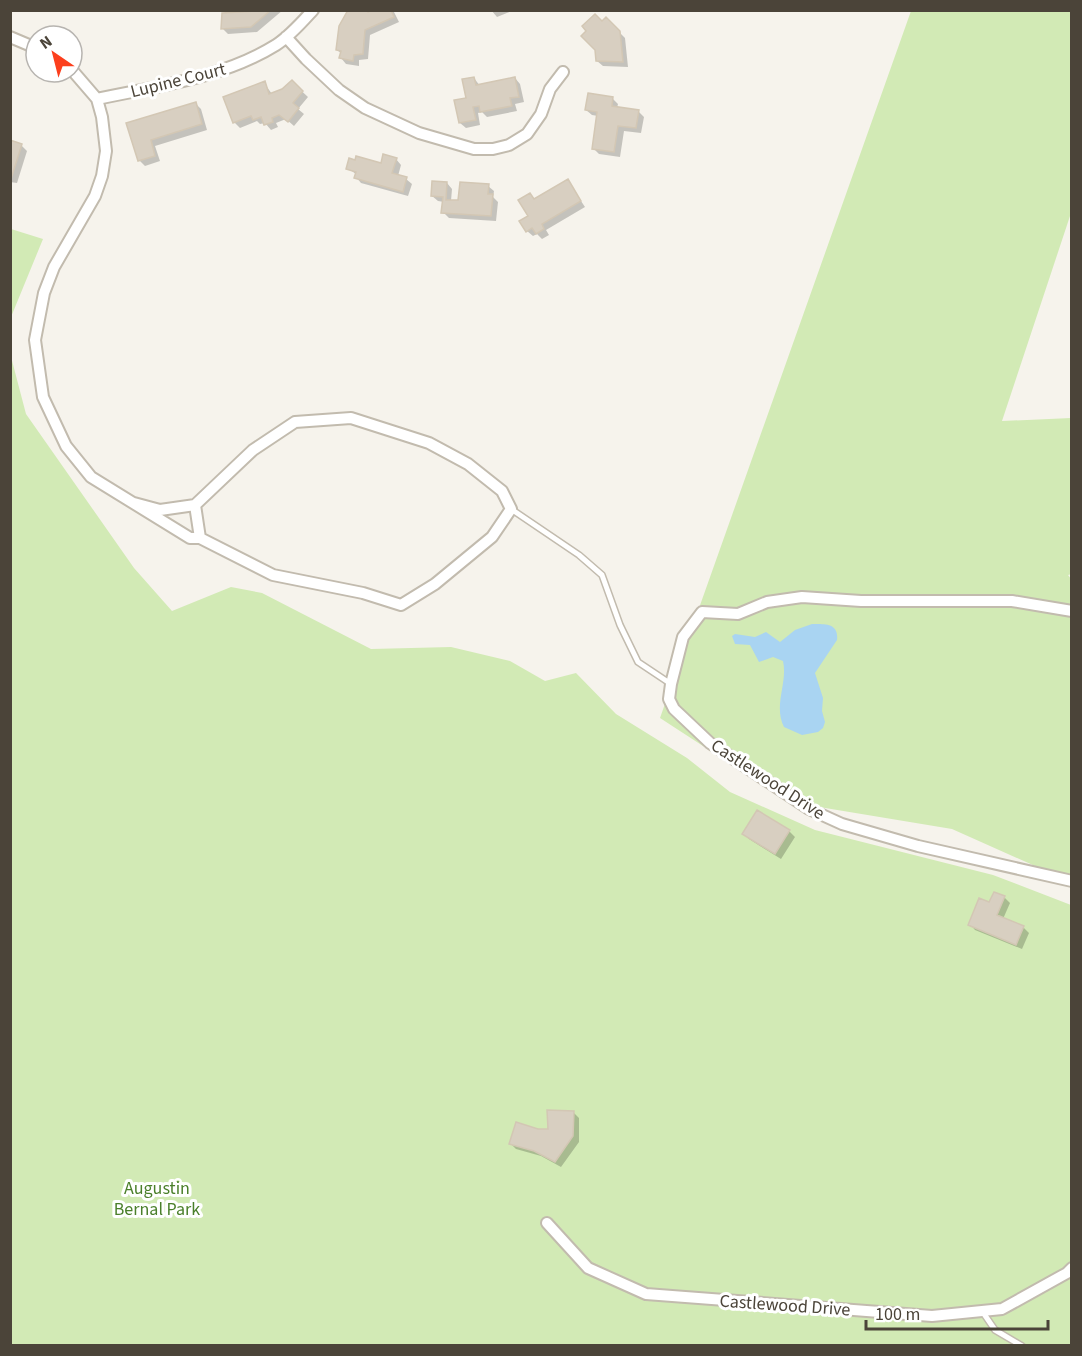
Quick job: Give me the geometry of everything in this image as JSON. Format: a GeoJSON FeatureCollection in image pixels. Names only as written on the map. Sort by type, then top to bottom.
{"type":"FeatureCollection","features":[{"type":"Feature","properties":{"kind":"street","name":"Lupine Court"},"geometry":{"type":"LineString","coordinates":[[97,99],[203,77],[240,63],[278,44],[314,10]]}},
{"type":"Feature","properties":{"kind":"street"},"geometry":{"type":"LineString","coordinates":[[286,37],[339,90],[365,108],[419,133],[474,149],[493,149],[509,145],[527,134],[541,114],[550,89],[563,72]]}},
{"type":"Feature","properties":{"kind":"street"},"geometry":{"type":"LineString","coordinates":[[84,84],[97,99],[102,117],[106,151],[102,176],[94,196],[54,267],[44,293],[35,340],[42,396],[66,446],[91,477],[190,538],[200,538],[273,575],[363,593],[401,605],[435,584],[492,537],[511,509],[502,491],[468,464],[429,443],[351,418],[295,422],[253,450],[195,505],[160,510],[134,503]]}},
{"type":"Feature","properties":{"kind":"street"},"geometry":{"type":"LineString","coordinates":[[195,505],[200,538]]}},
{"type":"Feature","properties":{"kind":"street","name":"Castlewood Drive"},"geometry":{"type":"LineString","coordinates":[[1071,610],[1012,601],[861,601],[802,597],[767,602],[738,614],[702,612],[683,637],[669,699],[674,709],[710,743],[809,809],[842,825],[918,846],[1071,881]]}},
{"type":"Feature","properties":{"kind":"street","name":"Castlewood Drive"},"geometry":{"type":"LineString","coordinates":[[547,1223],[588,1268],[646,1294],[932,1316],[1002,1309],[1067,1273],[1071,1268]]}},
{"type":"Feature","properties":{"kind":"lane"},"geometry":{"type":"LineString","coordinates":[[511,509],[579,555],[602,575],[638,662],[671,684]]}},
{"type":"Feature","properties":{"kind":"lane"},"geometry":{"type":"LineString","coordinates":[[982,1311],[995,1330],[1022,1346]]}},
{"type":"Feature","properties":{"kind":"green space"},"geometry":{"type":"Polygon","coordinates":[[[911,11],[1071,11],[1071,213],[1002,421],[1071,418],[1072,574],[1068,575],[1072,580],[1071,882],[952,829],[789,802],[660,718],[911,11]]]}},
{"type":"Feature","properties":{"kind":"green space"},"geometry":{"type":"Polygon","coordinates":[[[10,229],[43,239],[11,317],[10,229]]]}},
{"type":"Feature","properties":{"kind":"green space","name":"Augustin Bernal Park"},"geometry":{"type":"Polygon","coordinates":[[[10,353],[26,414],[134,568],[172,611],[231,587],[262,593],[371,649],[451,647],[510,661],[545,681],[576,673],[616,714],[687,758],[730,792],[815,830],[993,875],[1071,905],[1071,1345],[11,1345],[10,353]]]}},
{"type":"Feature","properties":{"kind":"water"},"geometry":{"type":"Polygon","coordinates":[[[812,624],[833,627],[836,630],[837,640],[815,673],[823,698],[822,711],[825,722],[823,728],[818,732],[802,735],[784,727],[781,719],[783,661],[773,657],[759,662],[750,645],[735,644],[732,636],[735,634],[755,637],[766,632],[780,642],[795,630],[812,624]]]}},
{"type":"Feature","properties":{"kind":"building"},"geometry":{"type":"Polygon","coordinates":[[[271,10],[251,27],[221,29],[222,13],[271,10]]]}},
{"type":"Feature","properties":{"kind":"building"},"geometry":{"type":"Polygon","coordinates":[[[348,10],[368,12],[391,10],[394,17],[365,30],[363,54],[354,55],[353,61],[339,58],[341,51],[336,50],[339,26],[348,10]]]}},
{"type":"Feature","properties":{"kind":"building"},"geometry":{"type":"Polygon","coordinates":[[[595,14],[602,21],[606,17],[620,31],[623,62],[596,61],[595,50],[581,36],[586,31],[582,26],[595,14]]]}},
{"type":"Feature","properties":{"kind":"building"},"geometry":{"type":"Polygon","coordinates":[[[474,77],[476,85],[515,77],[519,97],[510,98],[512,106],[480,112],[479,106],[473,107],[476,120],[459,123],[454,100],[466,98],[462,79],[474,77]]]}},
{"type":"Feature","properties":{"kind":"building"},"geometry":{"type":"Polygon","coordinates":[[[292,80],[303,91],[293,103],[299,108],[288,122],[279,115],[272,118],[273,122],[264,125],[261,117],[253,120],[251,116],[233,123],[223,97],[265,81],[269,94],[282,89],[292,80]]]}},
{"type":"Feature","properties":{"kind":"building"},"geometry":{"type":"Polygon","coordinates":[[[588,93],[613,97],[612,106],[639,110],[636,128],[618,126],[614,152],[592,149],[597,112],[585,110],[588,93]]]}},
{"type":"Feature","properties":{"kind":"building"},"geometry":{"type":"Polygon","coordinates":[[[196,102],[202,124],[151,140],[155,156],[138,161],[126,123],[196,102]]]}},
{"type":"Feature","properties":{"kind":"building"},"geometry":{"type":"Polygon","coordinates":[[[10,140],[22,144],[11,179],[10,179],[10,140]]]}},
{"type":"Feature","properties":{"kind":"building"},"geometry":{"type":"Polygon","coordinates":[[[383,154],[397,158],[392,173],[407,177],[403,192],[354,178],[356,172],[346,169],[349,158],[355,160],[356,156],[381,163],[383,154]]]}},
{"type":"Feature","properties":{"kind":"building"},"geometry":{"type":"Polygon","coordinates":[[[568,179],[581,201],[542,224],[544,229],[536,234],[532,228],[526,232],[519,221],[528,216],[518,200],[530,193],[534,199],[568,179]]]}},
{"type":"Feature","properties":{"kind":"building"},"geometry":{"type":"Polygon","coordinates":[[[432,181],[447,182],[446,200],[458,200],[460,182],[489,184],[488,194],[493,194],[491,216],[441,213],[443,197],[431,196],[432,181]]]}},
{"type":"Feature","properties":{"kind":"building"},"geometry":{"type":"Polygon","coordinates":[[[757,810],[790,830],[775,854],[742,834],[757,810]]]}},
{"type":"Feature","properties":{"kind":"building"},"geometry":{"type":"Polygon","coordinates":[[[994,892],[1005,896],[997,915],[1024,926],[1016,945],[968,925],[979,898],[989,902],[994,892]]]}},
{"type":"Feature","properties":{"kind":"building"},"geometry":{"type":"Polygon","coordinates":[[[547,1110],[574,1111],[573,1136],[555,1162],[534,1151],[509,1144],[516,1122],[538,1129],[548,1129],[547,1110]]]}}]}
